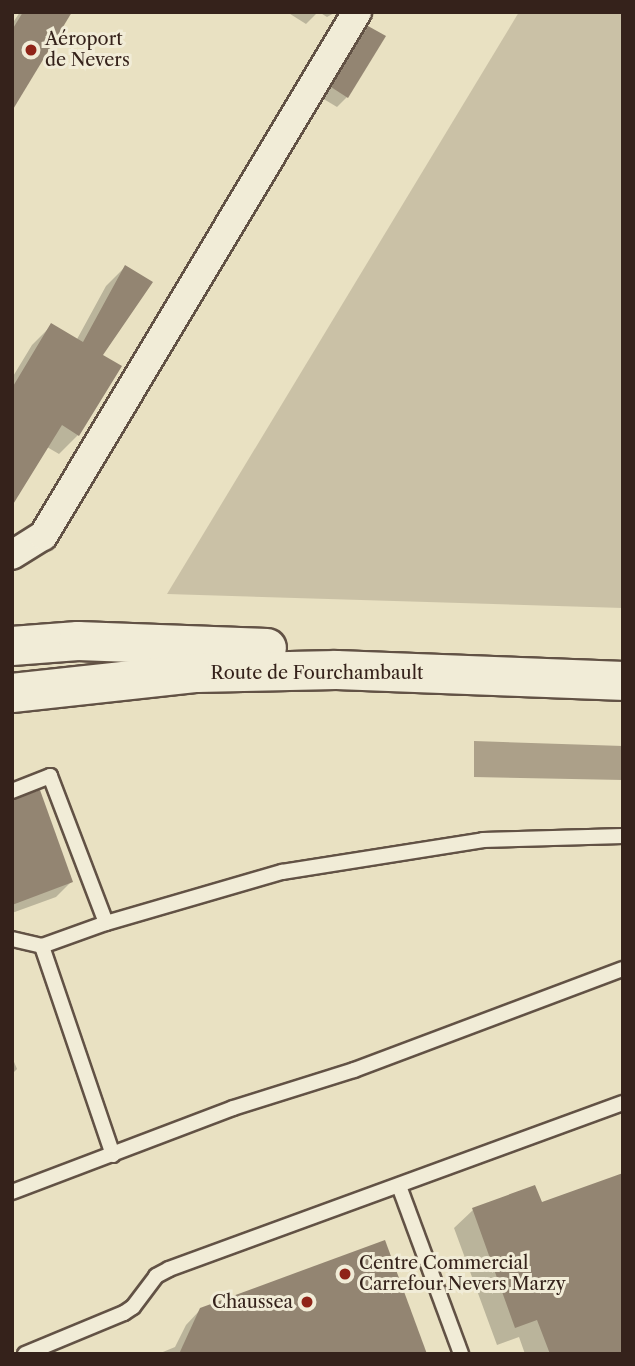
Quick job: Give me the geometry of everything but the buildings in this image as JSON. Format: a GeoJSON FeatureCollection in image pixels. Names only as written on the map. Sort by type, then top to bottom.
{"type":"FeatureCollection","features":[{"type":"Feature","properties":{"kind":"main road"},"geometry":{"type":"LineString","coordinates":[[12,646],[78,641],[623,660]]}},
{"type":"Feature","properties":{"kind":"main road","name":"Route de Fourchambault"},"geometry":{"type":"LineString","coordinates":[[12,693],[197,673],[336,670],[623,681]]}},
{"type":"Feature","properties":{"kind":"street"},"geometry":{"type":"LineString","coordinates":[[12,555],[43,536],[357,12]]}},
{"type":"Feature","properties":{"kind":"lane"},"geometry":{"type":"LineString","coordinates":[[12,791],[50,776],[106,923]]}},
{"type":"Feature","properties":{"kind":"lane"},"geometry":{"type":"LineString","coordinates":[[12,939],[42,946],[106,923],[282,872],[483,839],[623,836]]}},
{"type":"Feature","properties":{"kind":"lane"},"geometry":{"type":"LineString","coordinates":[[42,946],[113,1155]]}},
{"type":"Feature","properties":{"kind":"lane"},"geometry":{"type":"LineString","coordinates":[[12,1192],[233,1108],[354,1070],[623,969]]}},
{"type":"Feature","properties":{"kind":"lane"},"geometry":{"type":"LineString","coordinates":[[25,1354],[133,1307],[156,1276],[169,1269],[623,1103]]}},
{"type":"Feature","properties":{"kind":"lane"},"geometry":{"type":"LineString","coordinates":[[399,1186],[461,1354]]}},
{"type":"Feature","properties":{"kind":"lane"},"geometry":{"type":"LineString","coordinates":[[455,1337],[456,1354]]}},
{"type":"Feature","properties":{"kind":"shaded area"},"geometry":{"type":"Polygon","coordinates":[[[519,12],[623,12],[623,608],[167,594],[519,12]]]}},
{"type":"Feature","properties":{"kind":"shaded area"},"geometry":{"type":"Polygon","coordinates":[[[474,741],[623,746],[623,780],[474,777],[474,741]]]}},
{"type":"Feature","properties":{"kind":"place","name":"Aéroport de Nevers"},"geometry":{"type":"Point","coordinates":[31,50]}},
{"type":"Feature","properties":{"kind":"place","name":"Centre Commercial Carrefour Nevers Marzy"},"geometry":{"type":"Point","coordinates":[345,1274]}},
{"type":"Feature","properties":{"kind":"place","name":"Chaussea"},"geometry":{"type":"Point","coordinates":[307,1302]}}]}
